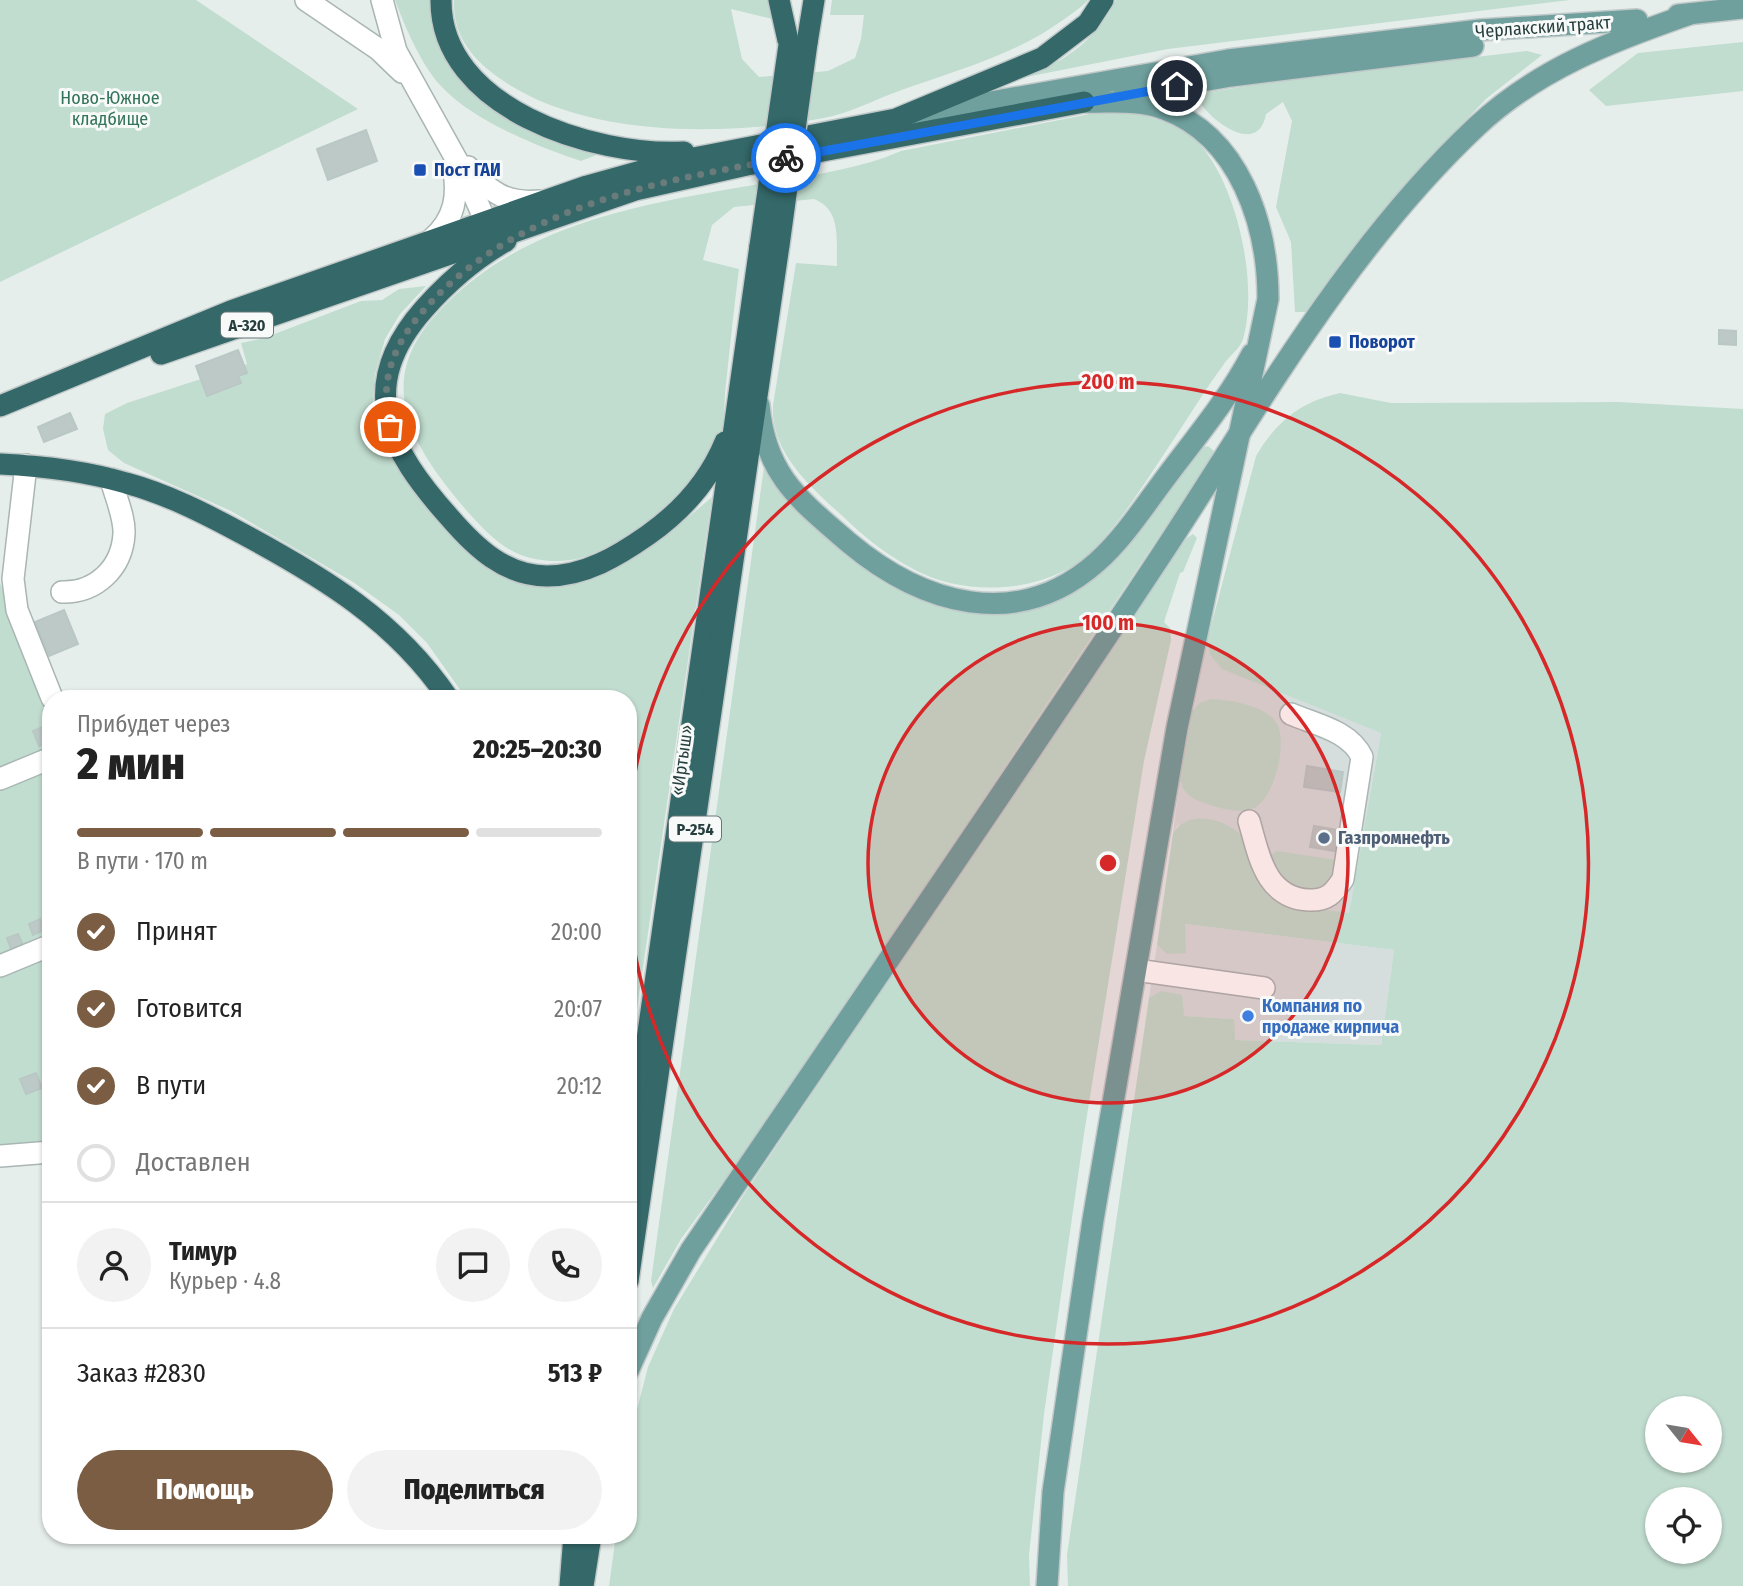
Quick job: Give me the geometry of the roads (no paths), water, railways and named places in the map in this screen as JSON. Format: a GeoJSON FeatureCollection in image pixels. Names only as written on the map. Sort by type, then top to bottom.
{"type":"FeatureCollection","features":[{"type":"Feature","properties":{"kind":"highway"},"geometry":{"type":"LineString","coordinates":[[441,0],[445,37],[464,70],[487,92],[545,126],[594,141],[649,151],[745,148]]}},
{"type":"Feature","properties":{"kind":"highway"},"geometry":{"type":"LineString","coordinates":[[779,0],[798,44]]}},
{"type":"Feature","properties":{"kind":"highway","name":"Р-254"},"geometry":{"type":"LineString","coordinates":[[795,0],[798,44]]}},
{"type":"Feature","properties":{"kind":"highway","name":"Р-254"},"geometry":{"type":"LineString","coordinates":[[769,246],[798,44],[814,0]]}},
{"type":"Feature","properties":{"kind":"highway"},"geometry":{"type":"LineString","coordinates":[[739,393],[728,433],[709,475],[675,513],[613,557],[579,572],[546,576],[516,570],[473,543],[423,485],[398,444],[386,407],[387,372],[402,339],[415,319],[454,279],[546,209],[633,172],[896,119],[1042,58],[1088,23],[1103,0]]}},
{"type":"Feature","properties":{"kind":"highway"},"geometry":{"type":"LineString","coordinates":[[546,209],[719,171],[1084,102]]}},
{"type":"Feature","properties":{"kind":"highway","name":"А-320"},"geometry":{"type":"LineString","coordinates":[[0,407],[236,329],[488,229],[546,209]]}},
{"type":"Feature","properties":{"kind":"highway","name":"А-320"},"geometry":{"type":"LineString","coordinates":[[0,407],[231,311],[432,239],[488,229]]}},
{"type":"Feature","properties":{"kind":"highway","name":"«Иртыш»"},"geometry":{"type":"LineString","coordinates":[[637,1219],[759,377],[769,246]]}},
{"type":"Feature","properties":{"kind":"highway","name":"«Иртыш»"},"geometry":{"type":"LineString","coordinates":[[637,1110],[739,393],[769,246]]}},
{"type":"Feature","properties":{"kind":"highway"},"geometry":{"type":"LineString","coordinates":[[0,464],[26,465],[111,479],[158,494],[201,513],[331,584],[381,620],[404,642],[442,690]]}},
{"type":"Feature","properties":{"kind":"highway"},"geometry":{"type":"LineString","coordinates":[[571,1586],[575,1544]]}},
{"type":"Feature","properties":{"kind":"highway"},"geometry":{"type":"LineString","coordinates":[[586,1586],[590,1544]]}},
{"type":"Feature","properties":{"kind":"main road"},"geometry":{"type":"LineString","coordinates":[[1637,20],[1743,8]]}},
{"type":"Feature","properties":{"kind":"main road"},"geometry":{"type":"LineString","coordinates":[[637,1351],[691,1250],[1122,613],[1317,317],[1408,198],[1478,125],[1528,85],[1582,54],[1690,14]]}},
{"type":"Feature","properties":{"kind":"main road","name":"Черлакский тракт"},"geometry":{"type":"LineString","coordinates":[[896,119],[1141,73],[1242,58],[1480,30],[1637,20]]}},
{"type":"Feature","properties":{"kind":"main road","name":"Черлакский тракт"},"geometry":{"type":"LineString","coordinates":[[1084,102],[1231,76],[1484,44],[1637,20]]}},
{"type":"Feature","properties":{"kind":"main road"},"geometry":{"type":"LineString","coordinates":[[1047,1586],[1053,1492],[1093,1220],[1186,677],[1244,427],[1268,299],[1264,244],[1249,193],[1225,156],[1197,128],[1163,108],[1141,103],[1084,102]]}},
{"type":"Feature","properties":{"kind":"main road"},"geometry":{"type":"LineString","coordinates":[[759,377],[759,405],[765,446],[777,471],[812,511],[873,563],[906,583],[946,598],[1005,602],[1043,595],[1061,588],[1098,561],[1112,547],[1226,397],[1264,330]]}},
{"type":"Feature","properties":{"kind":"main road"},"geometry":{"type":"LineString","coordinates":[[586,1586],[595,1544]]}},
{"type":"Feature","properties":{"kind":"street"},"geometry":{"type":"LineString","coordinates":[[306,0],[378,49],[411,81]]}},
{"type":"Feature","properties":{"kind":"street"},"geometry":{"type":"LineString","coordinates":[[382,0],[389,30],[411,81],[448,144],[488,229]]}},
{"type":"Feature","properties":{"kind":"street"},"geometry":{"type":"LineString","coordinates":[[448,144],[477,178],[499,197],[546,209]]}},
{"type":"Feature","properties":{"kind":"street"},"geometry":{"type":"LineString","coordinates":[[432,239],[449,220],[456,200],[456,178],[448,144]]}},
{"type":"Feature","properties":{"kind":"street"},"geometry":{"type":"LineString","coordinates":[[26,465],[9,613],[48,690]]}},
{"type":"Feature","properties":{"kind":"street"},"geometry":{"type":"LineString","coordinates":[[62,592],[78,592],[107,576],[117,562],[124,533],[111,479]]}},
{"type":"Feature","properties":{"kind":"street"},"geometry":{"type":"LineString","coordinates":[[0,547],[13,579]]}},
{"type":"Feature","properties":{"kind":"street"},"geometry":{"type":"LineString","coordinates":[[1249,821],[1263,870],[1278,890],[1300,900],[1322,901],[1335,892],[1343,879],[1362,757],[1356,744],[1347,738],[1291,714]]}},
{"type":"Feature","properties":{"kind":"street"},"geometry":{"type":"LineString","coordinates":[[0,779],[42,762]]}},
{"type":"Feature","properties":{"kind":"street"},"geometry":{"type":"LineString","coordinates":[[0,966],[42,949]]}},
{"type":"Feature","properties":{"kind":"street"},"geometry":{"type":"LineString","coordinates":[[1136,970],[1264,988]]}},
{"type":"Feature","properties":{"kind":"street"},"geometry":{"type":"LineString","coordinates":[[0,1156],[42,1153]]}},
{"type":"Feature","properties":{"kind":"place","name":"Пост ГАИ"},"geometry":{"type":"Point","coordinates":[420,170]}},
{"type":"Feature","properties":{"kind":"place","name":"Поворот"},"geometry":{"type":"Point","coordinates":[1335,342]}},
{"type":"Feature","properties":{"kind":"place","name":"Газпромнефть"},"geometry":{"type":"Point","coordinates":[1324,838]}},
{"type":"Feature","properties":{"kind":"place","name":"Компания по продаже кирпича"},"geometry":{"type":"Point","coordinates":[1248,1016]}},
{"type":"Feature","properties":{"kind":"park label","name":"Ново-Южное кладбище"},"geometry":{"type":"Point","coordinates":[110,108]}}]}
